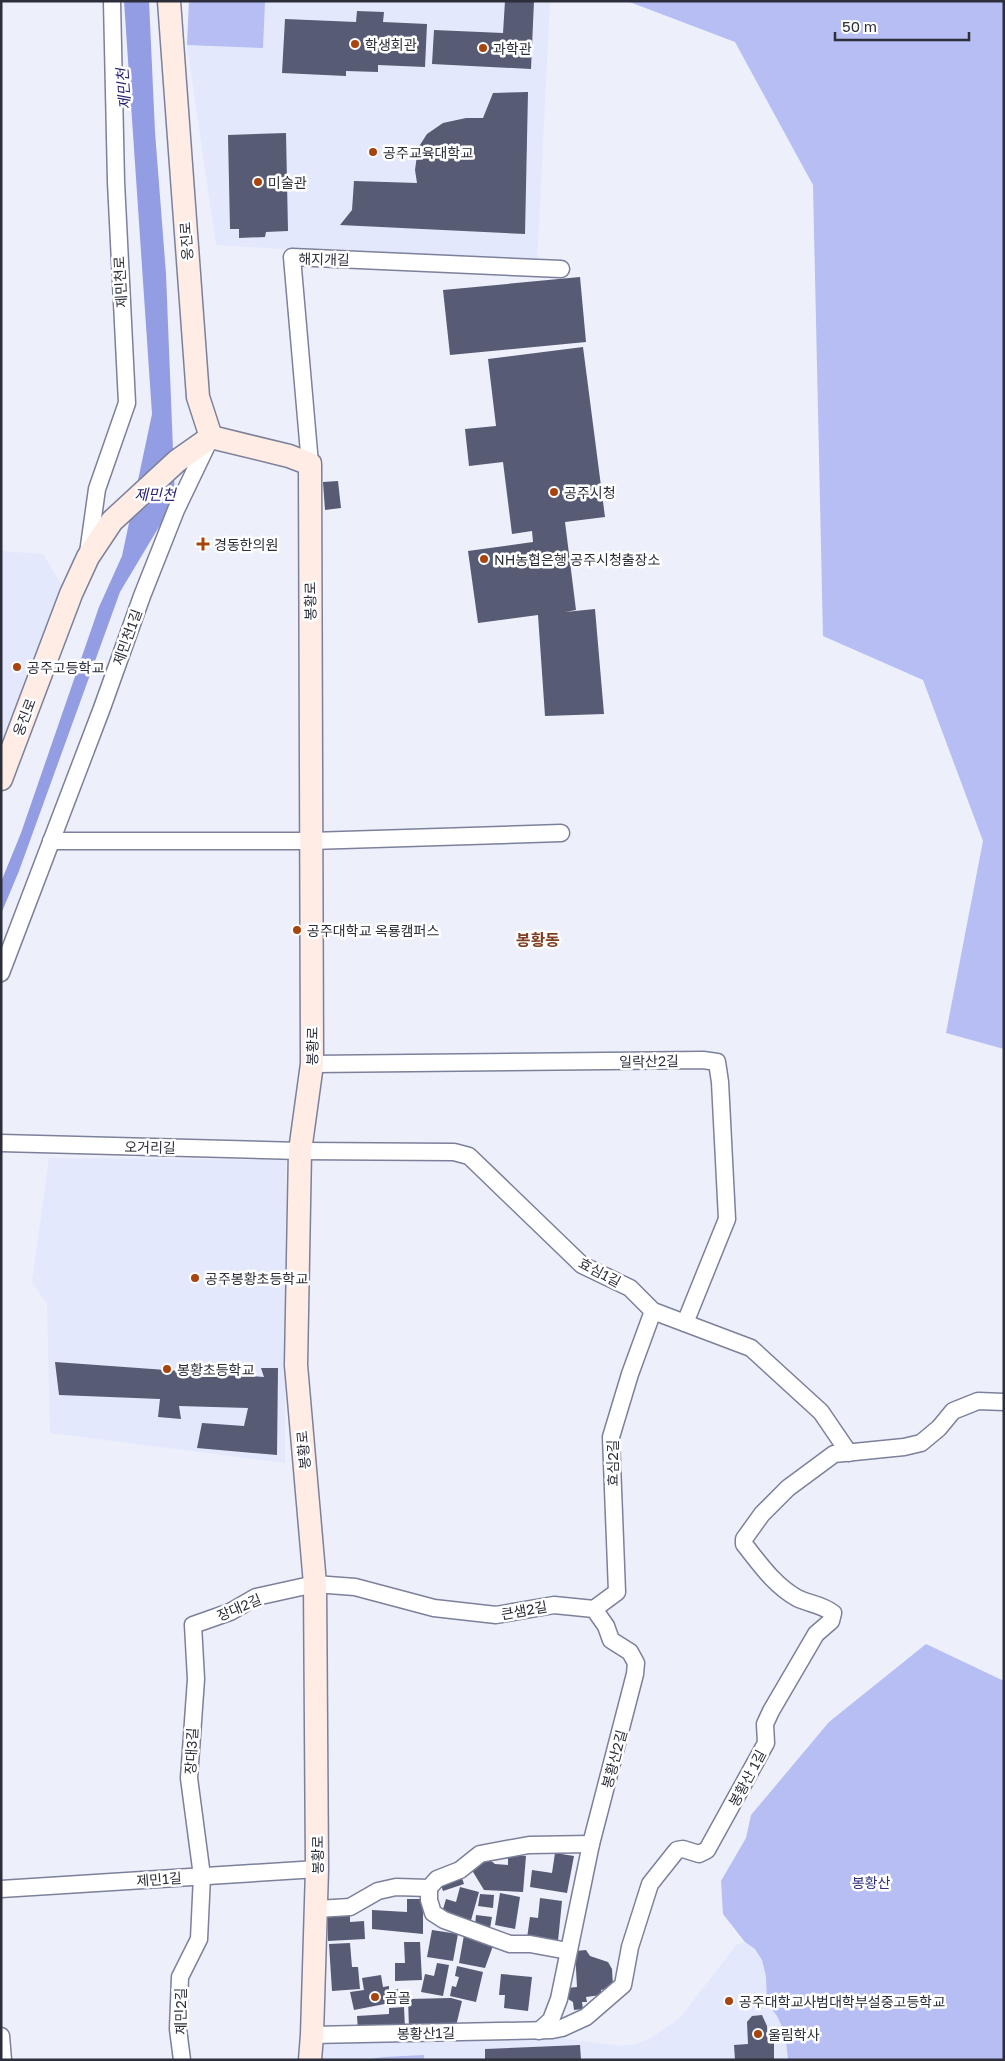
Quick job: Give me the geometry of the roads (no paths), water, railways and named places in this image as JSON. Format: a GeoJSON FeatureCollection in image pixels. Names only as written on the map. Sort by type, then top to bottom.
{"type":"FeatureCollection","features":[{"type":"Feature","properties":{"kind":"main road","name":"웅진로"},"geometry":{"type":"LineString","coordinates":[[1,779],[71,594],[88,557],[112,521],[178,461],[211,437],[198,397],[169,1]]}},
{"type":"Feature","properties":{"kind":"main road"},"geometry":{"type":"LineString","coordinates":[[211,437],[289,456],[310,464]]}},
{"type":"Feature","properties":{"kind":"main road","name":"봉황로"},"geometry":{"type":"LineString","coordinates":[[310,464],[312,1064],[300,1150],[296,1365],[315,1584],[317,1869],[310,2060]]}},
{"type":"Feature","properties":{"kind":"street","name":"제민천로"},"geometry":{"type":"LineString","coordinates":[[88,557],[97,489],[127,403],[116,182],[112,1]]}},
{"type":"Feature","properties":{"kind":"street","name":"해지개길"},"geometry":{"type":"LineString","coordinates":[[310,464],[292,257],[561,269]]}},
{"type":"Feature","properties":{"kind":"street","name":"제민천1길"},"geometry":{"type":"LineString","coordinates":[[1,972],[173,519],[211,437]]}},
{"type":"Feature","properties":{"kind":"street"},"geometry":{"type":"LineString","coordinates":[[51,841],[311,841],[561,833]]}},
{"type":"Feature","properties":{"kind":"street","name":"일락산2길"},"geometry":{"type":"LineString","coordinates":[[312,1064],[703,1060],[717,1062],[720,1082],[727,1220],[685,1323]]}},
{"type":"Feature","properties":{"kind":"street","name":"오거리길"},"geometry":{"type":"LineString","coordinates":[[1,1143],[300,1150]]}},
{"type":"Feature","properties":{"kind":"street","name":"효심1길"},"geometry":{"type":"LineString","coordinates":[[300,1150],[454,1152],[469,1156],[582,1265],[630,1288],[653,1311],[751,1348],[821,1412],[849,1453]]}},
{"type":"Feature","properties":{"kind":"street","name":"효심2길"},"geometry":{"type":"LineString","coordinates":[[594,1608],[617,1592],[611,1437],[630,1374],[653,1311]]}},
{"type":"Feature","properties":{"kind":"street"},"geometry":{"type":"LineString","coordinates":[[849,1453],[904,1447],[921,1443],[939,1428],[953,1411],[978,1401],[1004,1402]]}},
{"type":"Feature","properties":{"kind":"street","name":"봉황산 1길"},"geometry":{"type":"LineString","coordinates":[[539,2031],[562,2028],[575,2023],[592,2012],[623,1985],[630,1947],[650,1884],[677,1850],[682,1849],[699,1854],[706,1850],[737,1797],[756,1756],[766,1743],[765,1724],[771,1711],[816,1634],[831,1620],[833,1613],[816,1603],[805,1602],[795,1597],[769,1577],[744,1544],[744,1539],[762,1514],[788,1488],[834,1454],[849,1453]]}},
{"type":"Feature","properties":{"kind":"street","name":"큰샘2길"},"geometry":{"type":"LineString","coordinates":[[315,1584],[355,1587],[434,1608],[496,1615],[554,1605],[594,1608]]}},
{"type":"Feature","properties":{"kind":"street","name":"장대2길"},"geometry":{"type":"LineString","coordinates":[[193,1625],[230,1612],[256,1598],[315,1584]]}},
{"type":"Feature","properties":{"kind":"street","name":"봉황산2길"},"geometry":{"type":"LineString","coordinates":[[539,2031],[550,2020],[558,1999],[591,1844],[635,1674],[636,1663],[630,1652],[611,1640],[606,1626],[594,1608]]}},
{"type":"Feature","properties":{"kind":"street","name":"장대3길"},"geometry":{"type":"LineString","coordinates":[[193,1625],[196,1680],[189,1778],[202,1876]]}},
{"type":"Feature","properties":{"kind":"street"},"geometry":{"type":"LineString","coordinates":[[568,1951],[530,1944],[510,1944],[444,1920],[433,1913],[429,1900],[430,1888],[437,1880],[460,1870],[480,1854],[528,1845],[591,1844]]}},
{"type":"Feature","properties":{"kind":"street","name":"제민1길"},"geometry":{"type":"LineString","coordinates":[[1,1889],[317,1869]]}},
{"type":"Feature","properties":{"kind":"street","name":"제민2길"},"geometry":{"type":"LineString","coordinates":[[182,2060],[178,2029],[180,1977],[199,1939],[202,1876]]}},
{"type":"Feature","properties":{"kind":"street"},"geometry":{"type":"LineString","coordinates":[[316,1909],[350,1906],[378,1891],[396,1887],[430,1888]]}},
{"type":"Feature","properties":{"kind":"street","name":"봉황산1길"},"geometry":{"type":"LineString","coordinates":[[312,2035],[539,2031]]}},
{"type":"Feature","properties":{"kind":"street"},"geometry":{"type":"LineString","coordinates":[[1,2036],[3,2060]]}},
{"type":"Feature","properties":{"kind":"water","name":"제민천"},"geometry":{"type":"Polygon","coordinates":[[[124,1],[149,1],[155,132],[166,274],[175,500],[120,592],[19,871],[1,914],[1,882],[21,833],[99,607],[122,556],[152,414],[124,1]]]}},
{"type":"Feature","properties":{"kind":"place","name":"학생회관"},"geometry":{"type":"Point","coordinates":[355,44]}},
{"type":"Feature","properties":{"kind":"place","name":"과학관"},"geometry":{"type":"Point","coordinates":[483,48]}},
{"type":"Feature","properties":{"kind":"place","name":"공주교육대학교"},"geometry":{"type":"Point","coordinates":[373,152]}},
{"type":"Feature","properties":{"kind":"place","name":"미술관"},"geometry":{"type":"Point","coordinates":[258,182]}},
{"type":"Feature","properties":{"kind":"place","name":"공주시청"},"geometry":{"type":"Point","coordinates":[554,492]}},
{"type":"Feature","properties":{"kind":"place","name":"경동한의원"},"geometry":{"type":"Point","coordinates":[203,544]}},
{"type":"Feature","properties":{"kind":"place","name":"NH농협은행 공주시청출장소"},"geometry":{"type":"Point","coordinates":[484,559]}},
{"type":"Feature","properties":{"kind":"place","name":"공주고등학교"},"geometry":{"type":"Point","coordinates":[17,667]}},
{"type":"Feature","properties":{"kind":"place","name":"공주대학교 옥룡캠퍼스"},"geometry":{"type":"Point","coordinates":[297,930]}},
{"type":"Feature","properties":{"kind":"place","name":"공주봉황초등학교"},"geometry":{"type":"Point","coordinates":[195,1278]}},
{"type":"Feature","properties":{"kind":"place","name":"봉황초등학교"},"geometry":{"type":"Point","coordinates":[167,1369]}},
{"type":"Feature","properties":{"kind":"place","name":"곰골"},"geometry":{"type":"Point","coordinates":[375,1997]}},
{"type":"Feature","properties":{"kind":"place","name":"공주대학교사범대학부설중고등학교"},"geometry":{"type":"Point","coordinates":[729,2001]}},
{"type":"Feature","properties":{"kind":"place","name":"울림학사"},"geometry":{"type":"Point","coordinates":[758,2034]}},
{"type":"Feature","properties":{"kind":"district","name":"봉황동"},"geometry":{"type":"Point","coordinates":[538,940]}},
{"type":"Feature","properties":{"kind":"park label","name":"봉황산"},"geometry":{"type":"Point","coordinates":[871,1882]}}]}
